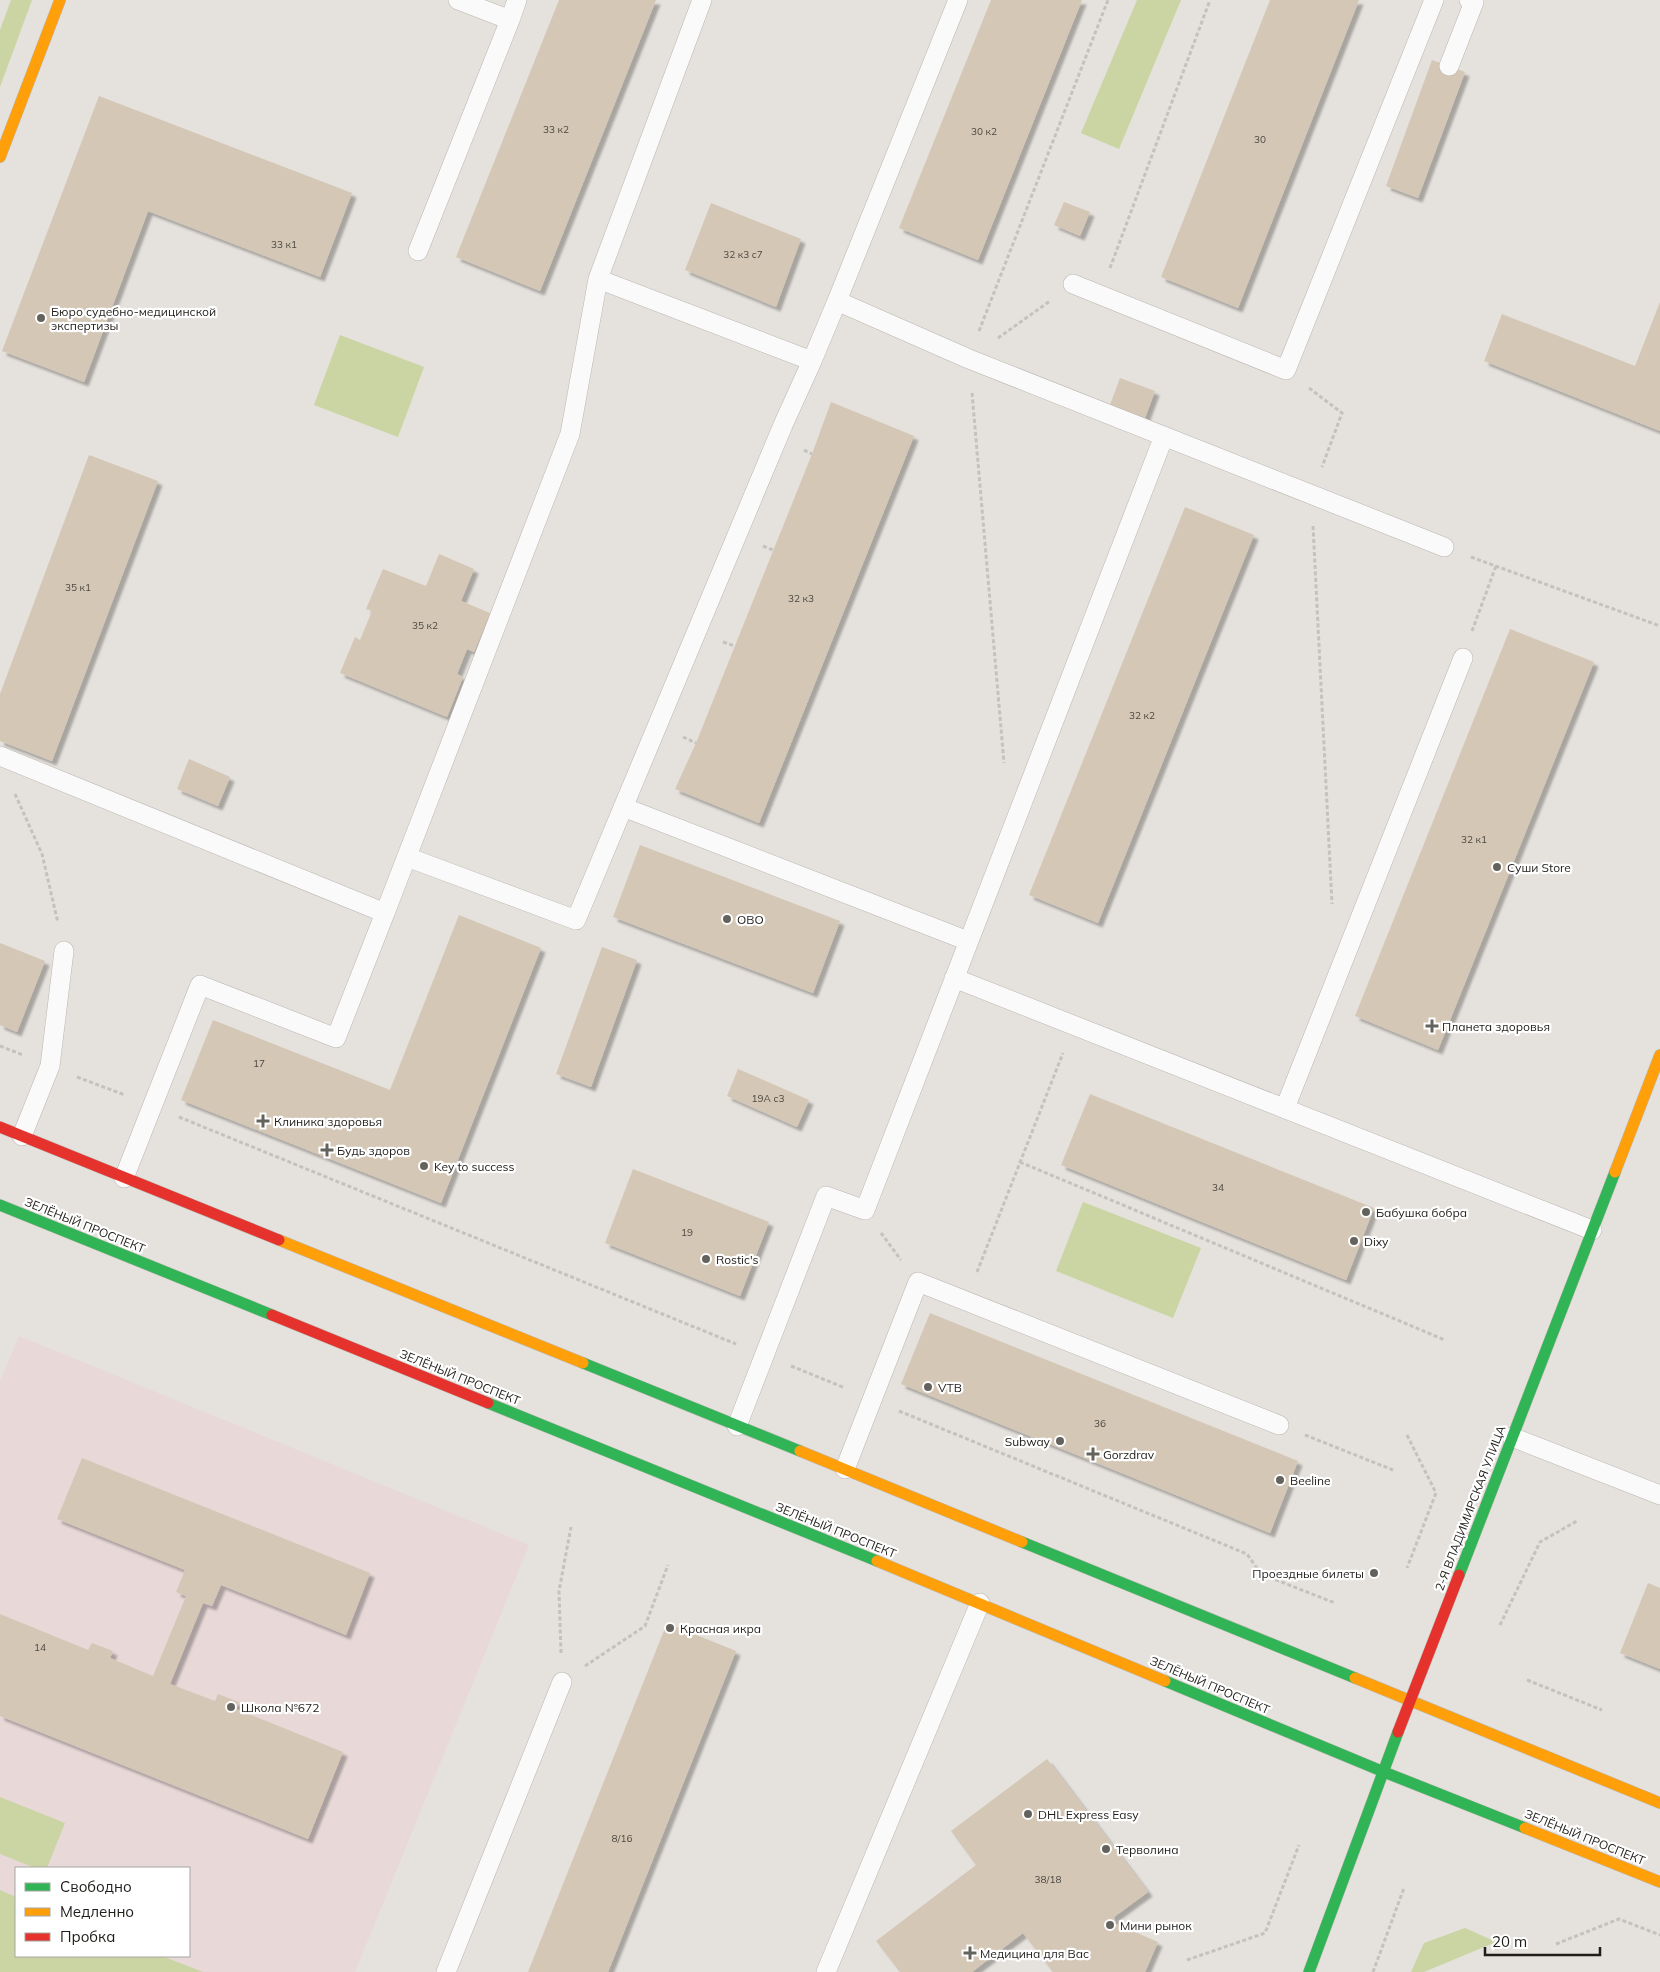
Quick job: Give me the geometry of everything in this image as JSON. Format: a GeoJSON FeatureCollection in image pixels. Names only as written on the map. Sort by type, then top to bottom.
{"type":"FeatureCollection","features":[{"type":"Feature","properties":{"kind":"main road"},"geometry":{"type":"LineString","coordinates":[[0,157],[60,0]]}},
{"type":"Feature","properties":{"kind":"main road","name":"2-Я ВЛАДИМИРСКАЯ УЛИЦА"},"geometry":{"type":"LineString","coordinates":[[1309,1972],[1410,1701],[1660,1055]]}},
{"type":"Feature","properties":{"kind":"main road"},"geometry":{"type":"LineString","coordinates":[[0,1127],[845,1469],[1660,1803]]}},
{"type":"Feature","properties":{"kind":"main road","name":"ЗЕЛЁНЫЙ ПРОСПЕКТ"},"geometry":{"type":"LineString","coordinates":[[0,1206],[980,1603],[1384,1772],[1660,1882]]}},
{"type":"Feature","properties":{"kind":"lane"},"geometry":{"type":"LineString","coordinates":[[458,0],[510,20]]}},
{"type":"Feature","properties":{"kind":"lane"},"geometry":{"type":"LineString","coordinates":[[418,250],[517,0]]}},
{"type":"Feature","properties":{"kind":"lane"},"geometry":{"type":"LineString","coordinates":[[124,1178],[200,985],[336,1038],[570,434],[598,279],[702,0]]}},
{"type":"Feature","properties":{"kind":"lane"},"geometry":{"type":"LineString","coordinates":[[407,857],[576,920],[783,425],[837,301],[958,0]]}},
{"type":"Feature","properties":{"kind":"lane"},"geometry":{"type":"LineString","coordinates":[[1073,284],[1286,370],[1434,0]]}},
{"type":"Feature","properties":{"kind":"lane"},"geometry":{"type":"LineString","coordinates":[[1449,66],[1474,2],[1469,0]]}},
{"type":"Feature","properties":{"kind":"lane"},"geometry":{"type":"LineString","coordinates":[[598,279],[812,361]]}},
{"type":"Feature","properties":{"kind":"lane"},"geometry":{"type":"LineString","coordinates":[[837,301],[969,359],[1444,547]]}},
{"type":"Feature","properties":{"kind":"lane"},"geometry":{"type":"LineString","coordinates":[[737,1426],[826,1196],[865,1210],[1164,436]]}},
{"type":"Feature","properties":{"kind":"lane"},"geometry":{"type":"LineString","coordinates":[[1285,1108],[1463,658]]}},
{"type":"Feature","properties":{"kind":"lane"},"geometry":{"type":"LineString","coordinates":[[0,756],[385,913]]}},
{"type":"Feature","properties":{"kind":"lane"},"geometry":{"type":"LineString","coordinates":[[623,807],[968,941]]}},
{"type":"Feature","properties":{"kind":"lane"},"geometry":{"type":"LineString","coordinates":[[22,1136],[50,1066],[64,951]]}},
{"type":"Feature","properties":{"kind":"lane"},"geometry":{"type":"LineString","coordinates":[[954,978],[1592,1230]]}},
{"type":"Feature","properties":{"kind":"lane"},"geometry":{"type":"LineString","coordinates":[[845,1469],[918,1282],[1279,1425]]}},
{"type":"Feature","properties":{"kind":"lane"},"geometry":{"type":"LineString","coordinates":[[1512,1437],[1660,1495]]}},
{"type":"Feature","properties":{"kind":"lane"},"geometry":{"type":"LineString","coordinates":[[826,1972],[980,1603]]}},
{"type":"Feature","properties":{"kind":"lane"},"geometry":{"type":"LineString","coordinates":[[446,1972],[562,1682]]}},
{"type":"Feature","properties":{"kind":"path"},"geometry":{"type":"LineString","coordinates":[[1004,764],[969,359],[1108,0]]}},
{"type":"Feature","properties":{"kind":"path"},"geometry":{"type":"LineString","coordinates":[[969,359],[1073,284],[1110,270],[1210,0]]}},
{"type":"Feature","properties":{"kind":"path"},"geometry":{"type":"LineString","coordinates":[[1286,370],[1342,413],[1312,495],[1332,910]]}},
{"type":"Feature","properties":{"kind":"path"},"geometry":{"type":"LineString","coordinates":[[1444,547],[1660,626]]}},
{"type":"Feature","properties":{"kind":"path"},"geometry":{"type":"LineString","coordinates":[[1463,658],[1496,566]]}},
{"type":"Feature","properties":{"kind":"path"},"geometry":{"type":"LineString","coordinates":[[11,787],[42,854],[64,951]]}},
{"type":"Feature","properties":{"kind":"path"},"geometry":{"type":"LineString","coordinates":[[965,1301],[1074,1025]]}},
{"type":"Feature","properties":{"kind":"path"},"geometry":{"type":"LineString","coordinates":[[0,1046],[152,1106],[1247,1554],[1261,1574],[1335,1603]]}},
{"type":"Feature","properties":{"kind":"path"},"geometry":{"type":"LineString","coordinates":[[1020,1162],[1445,1340]]}},
{"type":"Feature","properties":{"kind":"path"},"geometry":{"type":"LineString","coordinates":[[865,1210],[918,1282]]}},
{"type":"Feature","properties":{"kind":"path"},"geometry":{"type":"LineString","coordinates":[[1279,1425],[1393,1470]]}},
{"type":"Feature","properties":{"kind":"path"},"geometry":{"type":"LineString","coordinates":[[1407,1435],[1436,1493],[1408,1568]]}},
{"type":"Feature","properties":{"kind":"path"},"geometry":{"type":"LineString","coordinates":[[1500,1625],[1540,1542],[1577,1521]]}},
{"type":"Feature","properties":{"kind":"path"},"geometry":{"type":"LineString","coordinates":[[562,1682],[559,1591],[571,1527]]}},
{"type":"Feature","properties":{"kind":"path"},"geometry":{"type":"LineString","coordinates":[[562,1682],[645,1626],[668,1565]]}},
{"type":"Feature","properties":{"kind":"path"},"geometry":{"type":"LineString","coordinates":[[1527,1680],[1602,1710]]}},
{"type":"Feature","properties":{"kind":"path"},"geometry":{"type":"LineString","coordinates":[[1187,1960],[1264,1933],[1299,1845]]}},
{"type":"Feature","properties":{"kind":"path"},"geometry":{"type":"LineString","coordinates":[[1373,1972],[1404,1888]]}},
{"type":"Feature","properties":{"kind":"path"},"geometry":{"type":"LineString","coordinates":[[1556,1944],[1619,1919],[1660,1935]]}},
{"type":"Feature","properties":{"kind":"shaded area","name":"Школа №672"},"geometry":{"type":"Polygon","coordinates":[[[19,1336],[529,1545],[355,1972],[0,1972],[0,1382],[19,1336]]]}},
{"type":"Feature","properties":{"kind":"green space"},"geometry":{"type":"Polygon","coordinates":[[[11,0],[32,0],[0,87],[0,30],[11,0]]]}},
{"type":"Feature","properties":{"kind":"green space"},"geometry":{"type":"Polygon","coordinates":[[[1137,0],[1181,0],[1119,149],[1081,133],[1137,0]]]}},
{"type":"Feature","properties":{"kind":"green space"},"geometry":{"type":"Polygon","coordinates":[[[340,335],[424,367],[398,437],[314,405],[340,335]]]}},
{"type":"Feature","properties":{"kind":"green space"},"geometry":{"type":"Polygon","coordinates":[[[1083,1202],[1201,1248],[1173,1318],[1056,1271],[1083,1202]]]}},
{"type":"Feature","properties":{"kind":"green space"},"geometry":{"type":"Polygon","coordinates":[[[0,1797],[65,1823],[47,1867],[32,1867],[0,1854],[0,1797]]]}},
{"type":"Feature","properties":{"kind":"green space"},"geometry":{"type":"Polygon","coordinates":[[[0,1890],[15,1897],[15,1957],[165,1957],[203,1972],[0,1972],[0,1890]]]}},
{"type":"Feature","properties":{"kind":"green space"},"geometry":{"type":"Polygon","coordinates":[[[1465,1928],[1496,1942],[1424,1972],[1411,1972],[1424,1943],[1465,1928]]]}},
{"type":"Feature","properties":{"kind":"building"},"geometry":{"type":"Polygon","coordinates":[[[559,0],[656,0],[540,291],[456,257],[559,0]]]}},
{"type":"Feature","properties":{"kind":"building"},"geometry":{"type":"Polygon","coordinates":[[[991,0],[1082,0],[978,260],[899,228],[991,0]]]}},
{"type":"Feature","properties":{"kind":"building"},"geometry":{"type":"Polygon","coordinates":[[[1270,0],[1359,0],[1238,308],[1161,277],[1270,0]]]}},
{"type":"Feature","properties":{"kind":"building"},"geometry":{"type":"Polygon","coordinates":[[[1432,60],[1465,72],[1418,198],[1386,186],[1432,60]]]}},
{"type":"Feature","properties":{"kind":"building"},"geometry":{"type":"Polygon","coordinates":[[[99,96],[352,193],[320,277],[148,211],[84,382],[2,351],[99,96]]]}},
{"type":"Feature","properties":{"kind":"building"},"geometry":{"type":"Polygon","coordinates":[[[1064,202],[1090,212],[1080,236],[1054,225],[1064,202]]]}},
{"type":"Feature","properties":{"kind":"building"},"geometry":{"type":"Polygon","coordinates":[[[711,203],[801,239],[776,307],[685,270],[711,203]]]}},
{"type":"Feature","properties":{"kind":"building"},"geometry":{"type":"Polygon","coordinates":[[[1660,302],[1660,431],[1484,361],[1502,314],[1635,366],[1660,302]]]}},
{"type":"Feature","properties":{"kind":"building"},"geometry":{"type":"Polygon","coordinates":[[[1120,378],[1155,391],[1145,418],[1110,405],[1120,378]]]}},
{"type":"Feature","properties":{"kind":"building"},"geometry":{"type":"Polygon","coordinates":[[[831,402],[914,436],[759,823],[675,789],[696,743],[831,402]]]}},
{"type":"Feature","properties":{"kind":"building"},"geometry":{"type":"Polygon","coordinates":[[[89,455],[158,481],[52,761],[0,741],[0,694],[89,455]]]}},
{"type":"Feature","properties":{"kind":"building"},"geometry":{"type":"Polygon","coordinates":[[[1185,507],[1254,535],[1098,923],[1029,895],[1185,507]]]}},
{"type":"Feature","properties":{"kind":"building"},"geometry":{"type":"Polygon","coordinates":[[[439,554],[474,569],[461,601],[490,613],[474,652],[467,649],[457,674],[463,677],[447,717],[340,673],[355,637],[360,640],[372,611],[366,609],[383,569],[426,586],[439,554]]]}},
{"type":"Feature","properties":{"kind":"building"},"geometry":{"type":"Polygon","coordinates":[[[1510,629],[1594,662],[1438,1050],[1355,1016],[1510,629]]]}},
{"type":"Feature","properties":{"kind":"building"},"geometry":{"type":"Polygon","coordinates":[[[189,759],[230,777],[218,806],[177,789],[189,759]]]}},
{"type":"Feature","properties":{"kind":"building","name":"ОВО"},"geometry":{"type":"Polygon","coordinates":[[[640,845],[840,921],[813,993],[613,917],[640,845]]]}},
{"type":"Feature","properties":{"kind":"building"},"geometry":{"type":"Polygon","coordinates":[[[459,915],[541,948],[441,1203],[181,1100],[213,1020],[390,1090],[459,915]]]}},
{"type":"Feature","properties":{"kind":"building"},"geometry":{"type":"Polygon","coordinates":[[[0,943],[45,961],[17,1032],[0,1025],[0,943]]]}},
{"type":"Feature","properties":{"kind":"building"},"geometry":{"type":"Polygon","coordinates":[[[602,947],[637,960],[591,1087],[556,1074],[602,947]]]}},
{"type":"Feature","properties":{"kind":"building"},"geometry":{"type":"Polygon","coordinates":[[[738,1069],[809,1100],[797,1127],[727,1096],[738,1069]]]}},
{"type":"Feature","properties":{"kind":"building"},"geometry":{"type":"Polygon","coordinates":[[[1090,1094],[1374,1208],[1346,1280],[1061,1165],[1090,1094]]]}},
{"type":"Feature","properties":{"kind":"building"},"geometry":{"type":"Polygon","coordinates":[[[633,1169],[769,1222],[740,1296],[605,1243],[633,1169]]]}},
{"type":"Feature","properties":{"kind":"building"},"geometry":{"type":"Polygon","coordinates":[[[930,1313],[1298,1461],[1270,1533],[901,1384],[930,1313]]]}},
{"type":"Feature","properties":{"kind":"building"},"geometry":{"type":"Polygon","coordinates":[[[82,1458],[370,1573],[346,1635],[221,1585],[212,1606],[203,1603],[170,1684],[215,1701],[218,1694],[239,1702],[236,1709],[343,1752],[308,1839],[0,1716],[0,1614],[88,1650],[92,1643],[113,1651],[110,1658],[153,1676],[186,1596],[176,1592],[185,1570],[57,1519],[82,1458]]]}},
{"type":"Feature","properties":{"kind":"building"},"geometry":{"type":"Polygon","coordinates":[[[1648,1583],[1660,1588],[1660,1669],[1620,1653],[1648,1583]]]}},
{"type":"Feature","properties":{"kind":"building"},"geometry":{"type":"Polygon","coordinates":[[[667,1623],[736,1651],[608,1972],[528,1972],[667,1623]]]}},
{"type":"Feature","properties":{"kind":"building"},"geometry":{"type":"Polygon","coordinates":[[[1047,1759],[1148,1892],[1114,1917],[1116,1924],[1158,1942],[1145,1972],[1053,1972],[1023,1933],[972,1972],[900,1972],[876,1941],[976,1865],[951,1831],[1047,1759]]]}},
{"type":"Feature","properties":{"kind":"traffic: fast"},"geometry":{"type":"LineString","coordinates":[[1459,1575],[1615,1172]]}},
{"type":"Feature","properties":{"kind":"traffic: fast"},"geometry":{"type":"LineString","coordinates":[[0,1205],[272,1315]]}},
{"type":"Feature","properties":{"kind":"traffic: fast"},"geometry":{"type":"LineString","coordinates":[[583,1363],[800,1451]]}},
{"type":"Feature","properties":{"kind":"traffic: fast"},"geometry":{"type":"LineString","coordinates":[[488,1403],[877,1561]]}},
{"type":"Feature","properties":{"kind":"traffic: fast"},"geometry":{"type":"LineString","coordinates":[[1022,1542],[1355,1678]]}},
{"type":"Feature","properties":{"kind":"traffic: fast"},"geometry":{"type":"LineString","coordinates":[[1165,1681],[1525,1828]]}},
{"type":"Feature","properties":{"kind":"traffic: fast"},"geometry":{"type":"LineString","coordinates":[[1309,1972],[1398,1732]]}},
{"type":"Feature","properties":{"kind":"traffic: slow"},"geometry":{"type":"LineString","coordinates":[[0,157],[60,0]]}},
{"type":"Feature","properties":{"kind":"traffic: slow"},"geometry":{"type":"LineString","coordinates":[[1615,1172],[1660,1055]]}},
{"type":"Feature","properties":{"kind":"traffic: slow"},"geometry":{"type":"LineString","coordinates":[[279,1240],[583,1363]]}},
{"type":"Feature","properties":{"kind":"traffic: slow"},"geometry":{"type":"LineString","coordinates":[[800,1451],[1022,1542]]}},
{"type":"Feature","properties":{"kind":"traffic: slow"},"geometry":{"type":"LineString","coordinates":[[877,1561],[1165,1681]]}},
{"type":"Feature","properties":{"kind":"traffic: slow"},"geometry":{"type":"LineString","coordinates":[[1355,1678],[1660,1803]]}},
{"type":"Feature","properties":{"kind":"traffic: slow"},"geometry":{"type":"LineString","coordinates":[[1525,1828],[1660,1882]]}},
{"type":"Feature","properties":{"kind":"traffic: jam"},"geometry":{"type":"LineString","coordinates":[[0,1127],[279,1240]]}},
{"type":"Feature","properties":{"kind":"traffic: jam"},"geometry":{"type":"LineString","coordinates":[[272,1315],[488,1403]]}},
{"type":"Feature","properties":{"kind":"traffic: jam"},"geometry":{"type":"LineString","coordinates":[[1398,1732],[1459,1575]]}},
{"type":"Feature","properties":{"kind":"place","name":"Бюро судебно-медицинской экспертизы"},"geometry":{"type":"Point","coordinates":[41,318]}},
{"type":"Feature","properties":{"kind":"place","name":"Суши Store"},"geometry":{"type":"Point","coordinates":[1497,867]}},
{"type":"Feature","properties":{"kind":"place","name":"ОВО"},"geometry":{"type":"Point","coordinates":[727,919]}},
{"type":"Feature","properties":{"kind":"place","name":"Планета здоровья"},"geometry":{"type":"Point","coordinates":[1432,1026]}},
{"type":"Feature","properties":{"kind":"place","name":"Клиника здоровья"},"geometry":{"type":"Point","coordinates":[263,1121]}},
{"type":"Feature","properties":{"kind":"place","name":"Будь здоров"},"geometry":{"type":"Point","coordinates":[327,1150]}},
{"type":"Feature","properties":{"kind":"place","name":"Key to success"},"geometry":{"type":"Point","coordinates":[424,1166]}},
{"type":"Feature","properties":{"kind":"place","name":"Бабушка бобра"},"geometry":{"type":"Point","coordinates":[1366,1212]}},
{"type":"Feature","properties":{"kind":"place","name":"Dixy"},"geometry":{"type":"Point","coordinates":[1354,1241]}},
{"type":"Feature","properties":{"kind":"place","name":"Rostic's"},"geometry":{"type":"Point","coordinates":[706,1259]}},
{"type":"Feature","properties":{"kind":"place","name":"VTB"},"geometry":{"type":"Point","coordinates":[928,1387]}},
{"type":"Feature","properties":{"kind":"place","name":"Subway"},"geometry":{"type":"Point","coordinates":[1060,1441]}},
{"type":"Feature","properties":{"kind":"place","name":"Gorzdrav"},"geometry":{"type":"Point","coordinates":[1093,1454]}},
{"type":"Feature","properties":{"kind":"place","name":"Beeline"},"geometry":{"type":"Point","coordinates":[1280,1480]}},
{"type":"Feature","properties":{"kind":"place","name":"Проездные билеты"},"geometry":{"type":"Point","coordinates":[1374,1573]}},
{"type":"Feature","properties":{"kind":"place","name":"Красная икра"},"geometry":{"type":"Point","coordinates":[670,1628]}},
{"type":"Feature","properties":{"kind":"place","name":"Школа №672"},"geometry":{"type":"Point","coordinates":[231,1707]}},
{"type":"Feature","properties":{"kind":"place","name":"DHL Express Easy"},"geometry":{"type":"Point","coordinates":[1028,1814]}},
{"type":"Feature","properties":{"kind":"place","name":"Терволина"},"geometry":{"type":"Point","coordinates":[1106,1849]}},
{"type":"Feature","properties":{"kind":"place","name":"Мини рынок"},"geometry":{"type":"Point","coordinates":[1110,1925]}},
{"type":"Feature","properties":{"kind":"place","name":"Медицина для Вас"},"geometry":{"type":"Point","coordinates":[970,1953]}}]}
